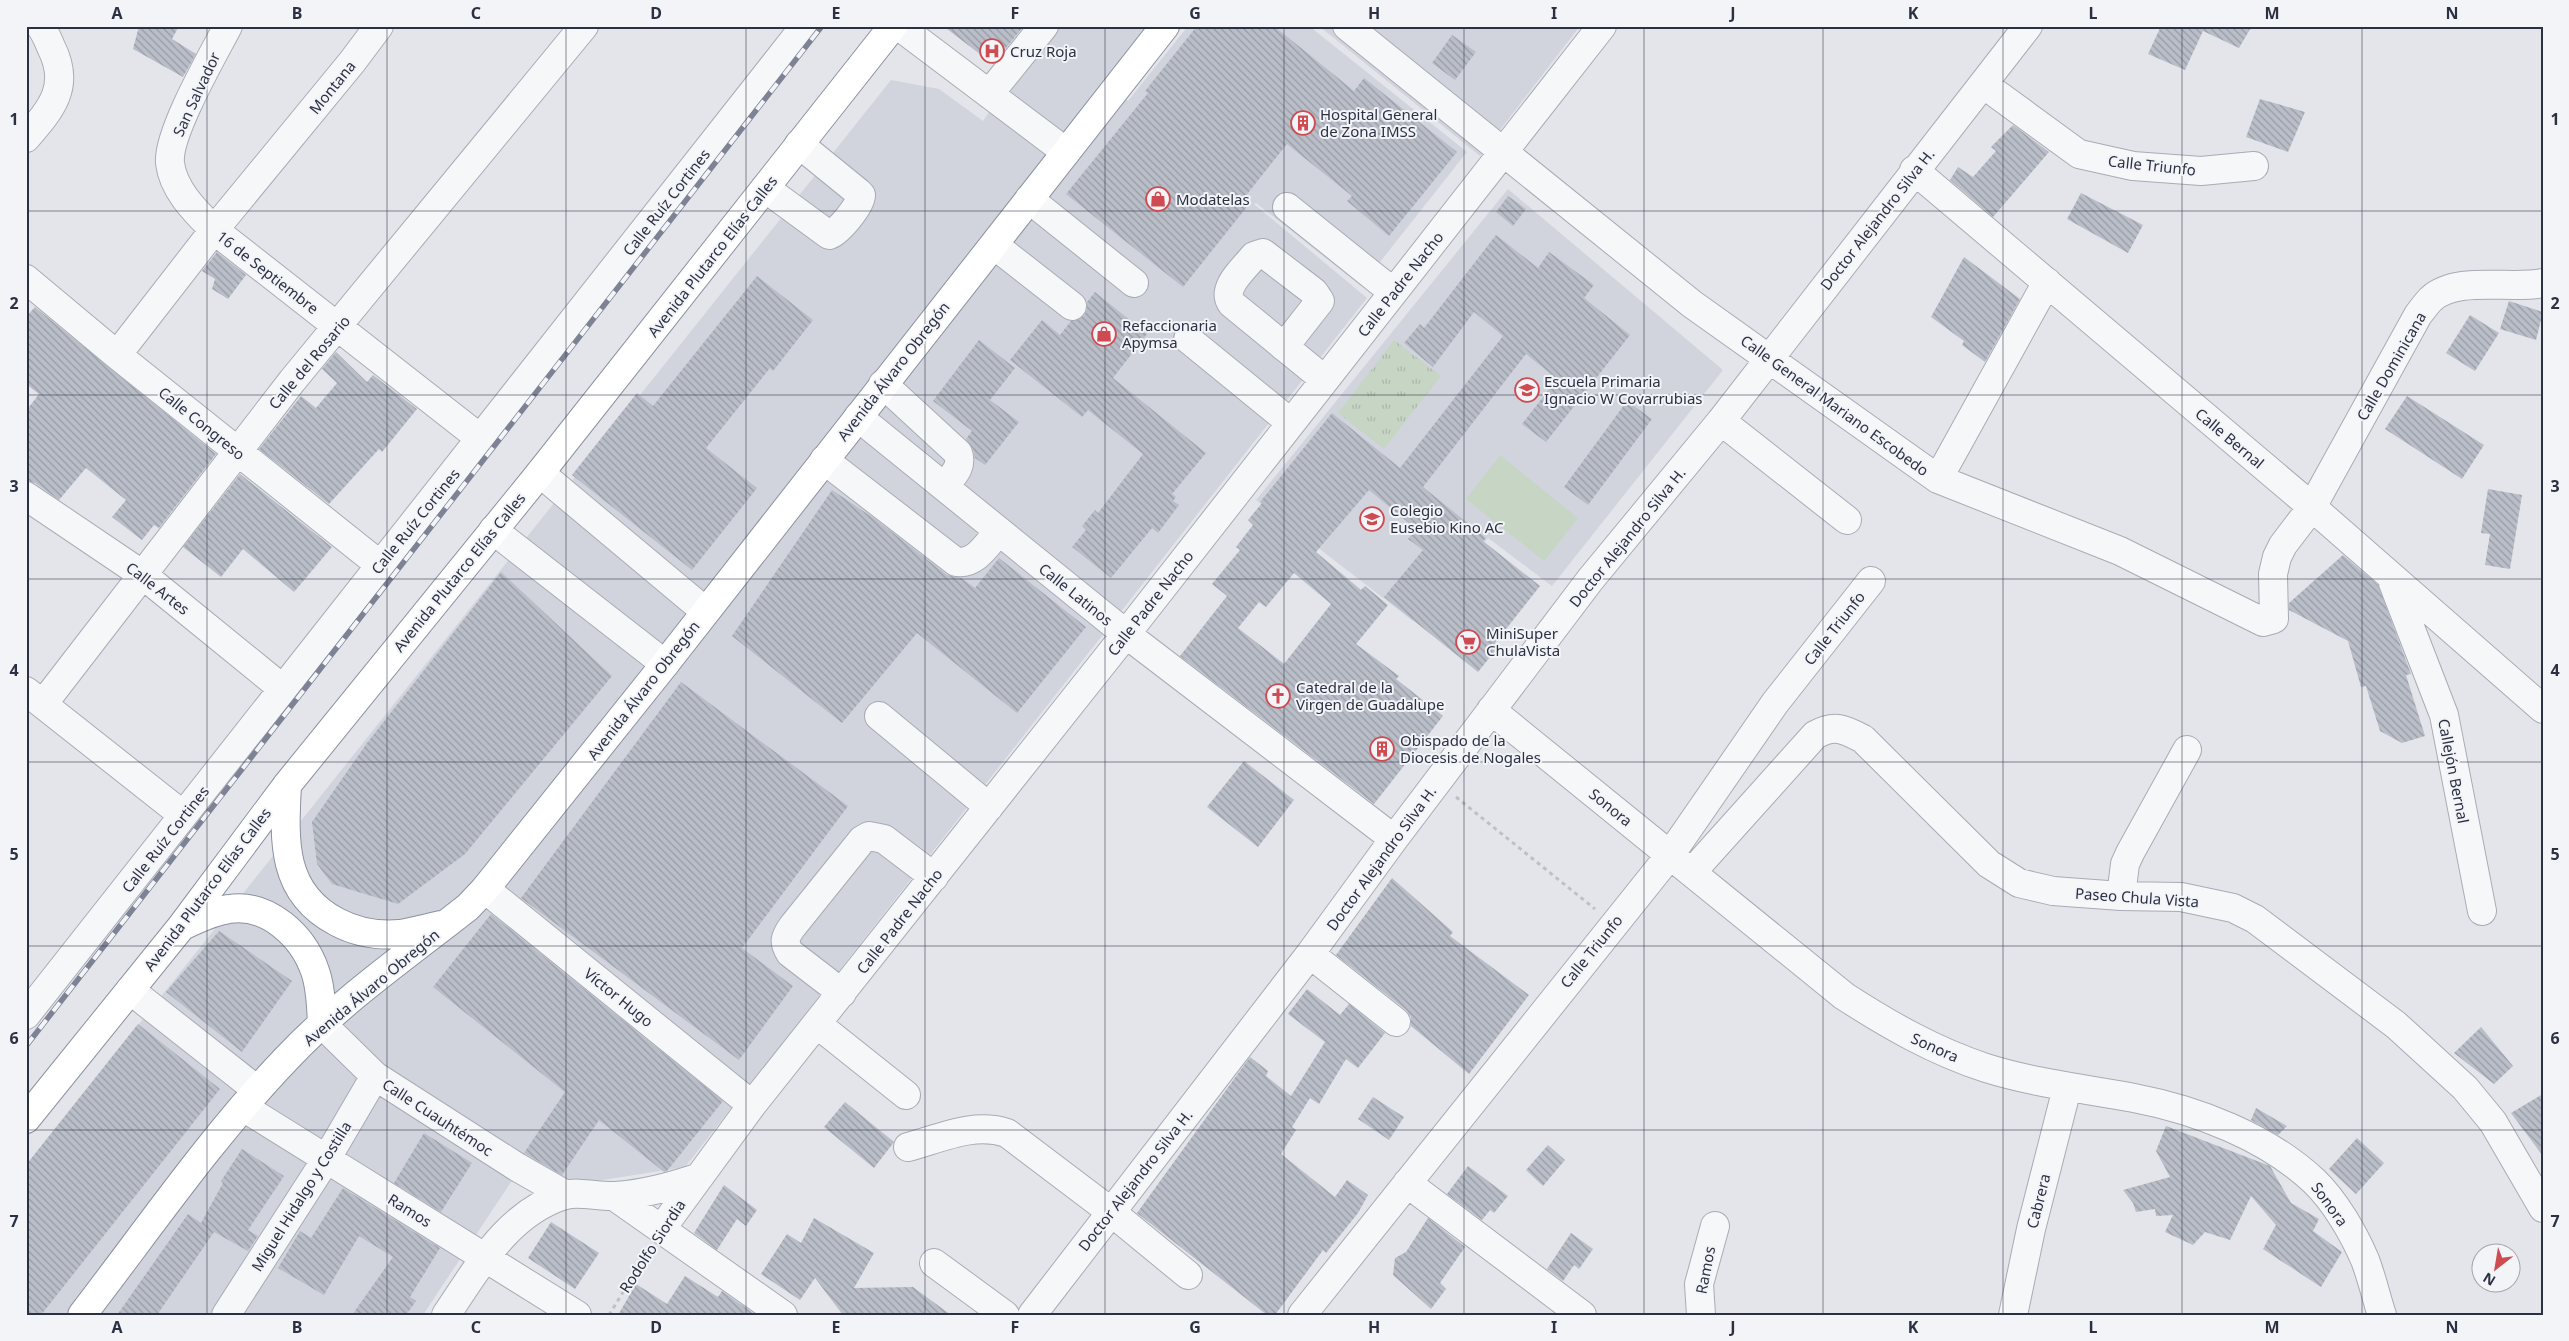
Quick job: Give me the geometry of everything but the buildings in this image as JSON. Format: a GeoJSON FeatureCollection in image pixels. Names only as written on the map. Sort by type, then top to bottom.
{"type":"FeatureCollection","features":[{"type":"Feature","properties":{"kind":"highway","name":"Avenida Plutarco Elías Calles"},"geometry":{"type":"LineString","coordinates":[[26,1119],[181,927],[287,785],[540,473],[893,26]]}},
{"type":"Feature","properties":{"kind":"highway","name":"Avenida Álvaro Obregón"},"geometry":{"type":"LineString","coordinates":[[82,1315],[250,1098],[322,1024],[468,907],[485,889],[665,664],[1165,26]]}},
{"type":"Feature","properties":{"kind":"highway"},"geometry":{"type":"LineString","coordinates":[[287,785],[285,819],[288,853],[293,875],[310,903],[324,915],[346,927],[370,934],[399,934],[446,924]]}},
{"type":"Feature","properties":{"kind":"highway"},"geometry":{"type":"LineString","coordinates":[[285,928],[310,903]]}},
{"type":"Feature","properties":{"kind":"highway"},"geometry":{"type":"LineString","coordinates":[[181,927],[212,912],[231,908],[251,909],[275,919],[306,952],[314,970],[320,992],[322,1024]]}},
{"type":"Feature","properties":{"kind":"street"},"geometry":{"type":"LineString","coordinates":[[26,138],[48,112],[62,83],[57,59],[40,26]]}},
{"type":"Feature","properties":{"kind":"street","name":"San Salvador"},"geometry":{"type":"LineString","coordinates":[[170,163],[175,136],[228,26]]}},
{"type":"Feature","properties":{"kind":"street","name":"Montana"},"geometry":{"type":"LineString","coordinates":[[117,356],[214,230],[284,146],[379,26]]}},
{"type":"Feature","properties":{"kind":"street","name":"Calle del Rosario"},"geometry":{"type":"LineString","coordinates":[[34,698],[143,575],[237,451],[584,26]]}},
{"type":"Feature","properties":{"kind":"street","name":"Calle Ruíz Cortines"},"geometry":{"type":"LineString","coordinates":[[26,1015],[805,26]]}},
{"type":"Feature","properties":{"kind":"street"},"geometry":{"type":"LineString","coordinates":[[899,26],[1066,152]]}},
{"type":"Feature","properties":{"kind":"street"},"geometry":{"type":"LineString","coordinates":[[989,94],[1044,26]]}},
{"type":"Feature","properties":{"kind":"street","name":"Calle General Mariano Escobedo"},"geometry":{"type":"LineString","coordinates":[[1347,26],[1692,304],[1938,480],[2120,550],[2263,622],[2274,618],[2276,612],[2273,574],[2277,557],[2312,507]]}},
{"type":"Feature","properties":{"kind":"street","name":"Calle Padre Nacho"},"geometry":{"type":"LineString","coordinates":[[697,1178],[1602,26]]}},
{"type":"Feature","properties":{"kind":"street","name":"Doctor Alejandro Silva H."},"geometry":{"type":"LineString","coordinates":[[1032,1315],[1110,1211],[1310,954],[1394,838],[1590,580],[1721,421],[1914,170],[2028,26]]}},
{"type":"Feature","properties":{"kind":"street","name":"Calle Triunfo"},"geometry":{"type":"LineString","coordinates":[[1983,84],[2079,154],[2133,166],[2191,170],[2254,166]]}},
{"type":"Feature","properties":{"kind":"street"},"geometry":{"type":"LineString","coordinates":[[765,188],[829,235],[836,232],[859,203],[861,195],[858,192],[799,144]]}},
{"type":"Feature","properties":{"kind":"street","name":"16 de Septiembre"},"geometry":{"type":"LineString","coordinates":[[170,163],[178,187],[195,211],[214,230],[481,439]]}},
{"type":"Feature","properties":{"kind":"street","name":"Calle Bernal"},"geometry":{"type":"LineString","coordinates":[[1914,170],[2312,507],[2391,579],[2543,709]]}},
{"type":"Feature","properties":{"kind":"street"},"geometry":{"type":"LineString","coordinates":[[1029,199],[1134,283]]}},
{"type":"Feature","properties":{"kind":"street"},"geometry":{"type":"LineString","coordinates":[[1287,207],[1393,292]]}},
{"type":"Feature","properties":{"kind":"street"},"geometry":{"type":"LineString","coordinates":[[994,245],[1072,306]]}},
{"type":"Feature","properties":{"kind":"street","name":"Calle Congreso"},"geometry":{"type":"LineString","coordinates":[[26,279],[117,356],[380,565]]}},
{"type":"Feature","properties":{"kind":"street"},"geometry":{"type":"LineString","coordinates":[[1938,480],[2047,282]]}},
{"type":"Feature","properties":{"kind":"street","name":"Calle Dominicana"},"geometry":{"type":"LineString","coordinates":[[2312,507],[2418,315],[2432,298],[2446,290],[2473,286],[2543,283]]}},
{"type":"Feature","properties":{"kind":"street"},"geometry":{"type":"LineString","coordinates":[[1188,339],[1291,423]]}},
{"type":"Feature","properties":{"kind":"street"},"geometry":{"type":"LineString","coordinates":[[1284,346],[1325,380]]}},
{"type":"Feature","properties":{"kind":"street"},"geometry":{"type":"LineString","coordinates":[[883,384],[958,453],[961,460],[959,467],[945,486]]}},
{"type":"Feature","properties":{"kind":"street","name":"Calle Latinos"},"geometry":{"type":"LineString","coordinates":[[858,417],[1126,634],[1394,838]]}},
{"type":"Feature","properties":{"kind":"street"},"geometry":{"type":"LineString","coordinates":[[1721,421],[1847,520]]}},
{"type":"Feature","properties":{"kind":"street"},"geometry":{"type":"LineString","coordinates":[[824,460],[956,562],[966,563],[974,559],[999,531]]}},
{"type":"Feature","properties":{"kind":"street"},"geometry":{"type":"LineString","coordinates":[[540,473],[705,611]]}},
{"type":"Feature","properties":{"kind":"street","name":"Calle Artes"},"geometry":{"type":"LineString","coordinates":[[26,496],[143,575],[282,689]]}},
{"type":"Feature","properties":{"kind":"street"},"geometry":{"type":"LineString","coordinates":[[493,530],[665,664]]}},
{"type":"Feature","properties":{"kind":"street","name":"Callejón Bernal"},"geometry":{"type":"LineString","coordinates":[[2391,579],[2444,715],[2482,910]]}},
{"type":"Feature","properties":{"kind":"street","name":"Calle Triunfo"},"geometry":{"type":"LineString","coordinates":[[1302,1315],[1670,855],[1775,703],[1871,581]]}},
{"type":"Feature","properties":{"kind":"street"},"geometry":{"type":"LineString","coordinates":[[34,698],[183,815]]}},
{"type":"Feature","properties":{"kind":"street","name":"Sonora"},"geometry":{"type":"LineString","coordinates":[[1491,710],[1844,996],[1897,1030],[1944,1052],[1987,1068],[2067,1088],[2136,1098],[2184,1112],[2232,1129],[2279,1152],[2315,1182],[2342,1216],[2365,1260],[2382,1315]]}},
{"type":"Feature","properties":{"kind":"street"},"geometry":{"type":"LineString","coordinates":[[878,716],[989,807]]}},
{"type":"Feature","properties":{"kind":"street","name":"Paseo Chula Vista"},"geometry":{"type":"LineString","coordinates":[[1692,872],[1815,735],[1828,728],[1846,730],[1863,739],[1989,864],[2019,883],[2053,891],[2121,896],[2181,897],[2208,901],[2233,908],[2255,919],[2396,1025],[2465,1088],[2493,1122],[2543,1208]]}},
{"type":"Feature","properties":{"kind":"street"},"geometry":{"type":"LineString","coordinates":[[2121,896],[2125,864],[2187,750]]}},
{"type":"Feature","properties":{"kind":"street"},"geometry":{"type":"LineString","coordinates":[[842,993],[790,953],[784,944],[785,936],[792,927],[862,840],[869,836],[884,839],[934,877]]}},
{"type":"Feature","properties":{"kind":"street","name":"Víctor Hugo"},"geometry":{"type":"LineString","coordinates":[[485,889],[752,1106]]}},
{"type":"Feature","properties":{"kind":"street"},"geometry":{"type":"LineString","coordinates":[[1310,954],[1396,1022]]}},
{"type":"Feature","properties":{"kind":"street","name":"Ramos"},"geometry":{"type":"LineString","coordinates":[[130,990],[250,1098],[327,1158],[577,1315]]}},
{"type":"Feature","properties":{"kind":"street","name":"Calle Cuauhtémoc"},"geometry":{"type":"LineString","coordinates":[[322,1024],[375,1076],[517,1167],[566,1195]]}},
{"type":"Feature","properties":{"kind":"street"},"geometry":{"type":"LineString","coordinates":[[817,1024],[906,1095]]}},
{"type":"Feature","properties":{"kind":"street","name":"Miguel Hidalgo y Costilla"},"geometry":{"type":"LineString","coordinates":[[226,1315],[327,1158],[375,1076]]}},
{"type":"Feature","properties":{"kind":"street","name":"Cabrera"},"geometry":{"type":"LineString","coordinates":[[2012,1315],[2031,1229],[2067,1088]]}},
{"type":"Feature","properties":{"kind":"street"},"geometry":{"type":"LineString","coordinates":[[908,1147],[974,1128],[993,1128],[1007,1133],[1110,1211],[1188,1275]]}},
{"type":"Feature","properties":{"kind":"street"},"geometry":{"type":"LineString","coordinates":[[446,1315],[486,1257],[508,1229],[525,1213],[566,1195],[614,1196],[652,1192],[697,1178]]}},
{"type":"Feature","properties":{"kind":"street","name":"Rodolfo Siordia"},"geometry":{"type":"LineString","coordinates":[[662,1228],[697,1178]]}},
{"type":"Feature","properties":{"kind":"street"},"geometry":{"type":"LineString","coordinates":[[1407,1183],[1582,1315]]}},
{"type":"Feature","properties":{"kind":"street"},"geometry":{"type":"LineString","coordinates":[[614,1196],[783,1315]]}},
{"type":"Feature","properties":{"kind":"street","name":"Ramos"},"geometry":{"type":"LineString","coordinates":[[1701,1315],[1699,1284],[1715,1226]]}},
{"type":"Feature","properties":{"kind":"street"},"geometry":{"type":"LineString","coordinates":[[934,1263],[1005,1315]]}},
{"type":"Feature","properties":{"kind":"path"},"geometry":{"type":"LineString","coordinates":[[1436,782],[1613,924]]}},
{"type":"Feature","properties":{"kind":"path","name":"Rodolfo Siordia"},"geometry":{"type":"LineString","coordinates":[[609,1315],[662,1228]]}},
{"type":"Feature","properties":{"kind":"shaded area"},"geometry":{"type":"Polygon","coordinates":[[[1048,26],[1183,26],[1125,98],[1128,101],[1188,26],[1309,26],[1467,152],[1361,286],[1256,203],[1254,204],[1367,298],[685,1167],[571,1185],[511,1182],[423,1315],[26,1315],[26,1166],[891,80],[939,89],[983,121],[1048,26]]]}},
{"type":"Feature","properties":{"kind":"shaded area"},"geometry":{"type":"Polygon","coordinates":[[[1319,26],[1580,26],[1480,156],[1319,26]]]}},
{"type":"Feature","properties":{"kind":"shaded area","name":"Escuela Primaria Ignacio W Covarrubias"},"geometry":{"type":"Polygon","coordinates":[[[1508,189],[1723,370],[1552,586],[1488,538],[1461,569],[1458,567],[1413,621],[1256,500],[1508,189]]]}},
{"type":"Feature","properties":{"kind":"green space"},"geometry":{"type":"Polygon","coordinates":[[[1394,340],[1441,376],[1384,449],[1338,413],[1394,340]]]}},
{"type":"Feature","properties":{"kind":"green space"},"geometry":{"type":"Polygon","coordinates":[[[1500,455],[1578,518],[1544,561],[1466,499],[1500,455]]]}},
{"type":"Feature","properties":{"kind":"railway"},"geometry":{"type":"LineString","coordinates":[[26,1046],[822,26]]}},
{"type":"Feature","properties":{"kind":"place","name":"Cruz Roja"},"geometry":{"type":"Point","coordinates":[992,51]}},
{"type":"Feature","properties":{"kind":"place","name":"Hospital General de Zona IMSS"},"geometry":{"type":"Point","coordinates":[1303,123]}},
{"type":"Feature","properties":{"kind":"place","name":"Modatelas"},"geometry":{"type":"Point","coordinates":[1158,199]}},
{"type":"Feature","properties":{"kind":"place","name":"Refaccionaria Apymsa"},"geometry":{"type":"Point","coordinates":[1104,334]}},
{"type":"Feature","properties":{"kind":"place","name":"Escuela Primaria Ignacio W Covarrubias"},"geometry":{"type":"Point","coordinates":[1527,390]}},
{"type":"Feature","properties":{"kind":"place","name":"Colegio Eusebio Kino AC"},"geometry":{"type":"Point","coordinates":[1372,519]}},
{"type":"Feature","properties":{"kind":"place","name":"MiniSuper ChulaVista"},"geometry":{"type":"Point","coordinates":[1468,642]}},
{"type":"Feature","properties":{"kind":"place","name":"Catedral de la Virgen de Guadalupe"},"geometry":{"type":"Point","coordinates":[1278,696]}},
{"type":"Feature","properties":{"kind":"place","name":"Obispado de la Diocesis de Nogales"},"geometry":{"type":"Point","coordinates":[1382,749]}}]}
